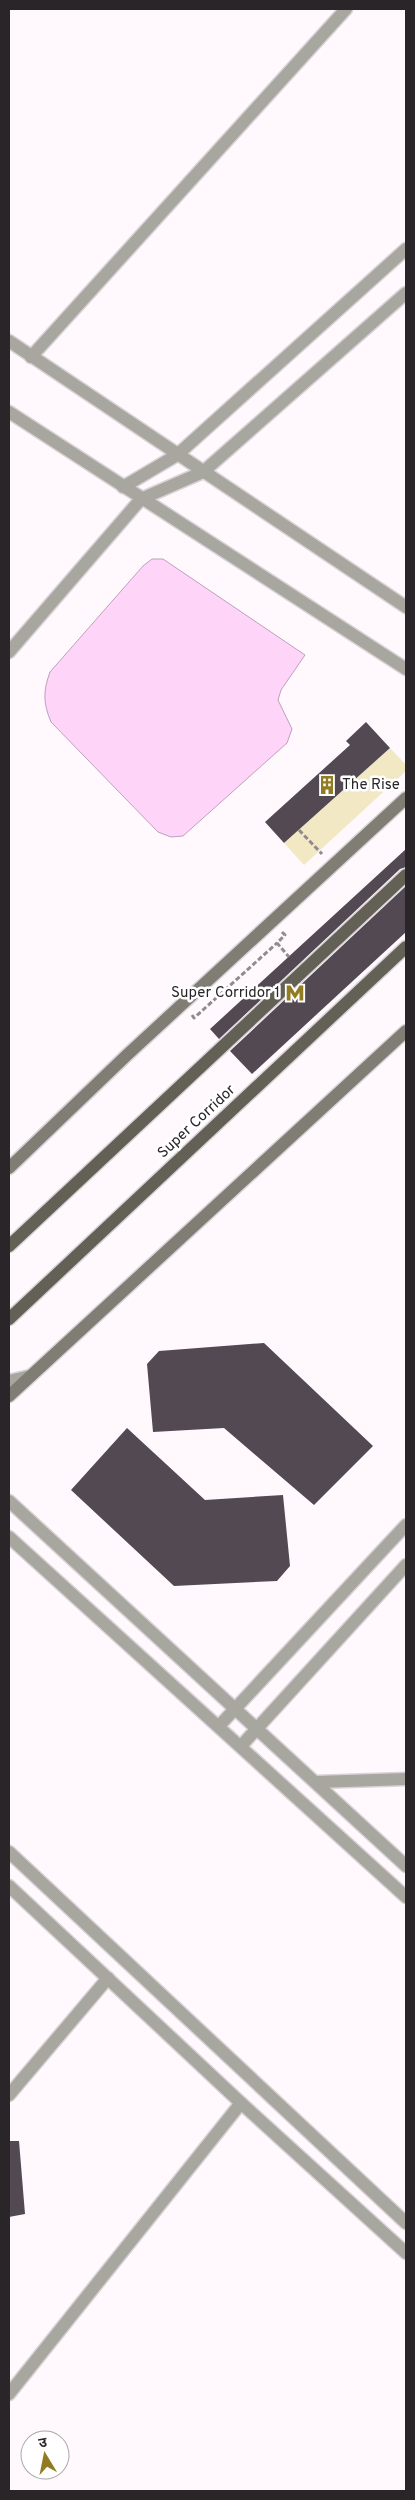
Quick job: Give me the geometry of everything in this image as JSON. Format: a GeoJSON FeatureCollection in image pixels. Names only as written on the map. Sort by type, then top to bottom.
{"type":"FeatureCollection","features":[{"type":"Feature","properties":{"kind":"main road"},"geometry":{"type":"LineString","coordinates":[[9,1246],[406,875]]}},
{"type":"Feature","properties":{"kind":"main road","name":"Super Corridor"},"geometry":{"type":"LineString","coordinates":[[9,1319],[406,947]]}},
{"type":"Feature","properties":{"kind":"street"},"geometry":{"type":"LineString","coordinates":[[31,357],[346,9]]}},
{"type":"Feature","properties":{"kind":"street"},"geometry":{"type":"LineString","coordinates":[[124,487],[177,455],[406,249]]}},
{"type":"Feature","properties":{"kind":"street"},"geometry":{"type":"LineString","coordinates":[[9,652],[142,499],[203,472],[406,293]]}},
{"type":"Feature","properties":{"kind":"street"},"geometry":{"type":"LineString","coordinates":[[9,341],[406,607]]}},
{"type":"Feature","properties":{"kind":"street"},"geometry":{"type":"LineString","coordinates":[[9,412],[406,669]]}},
{"type":"Feature","properties":{"kind":"street"},"geometry":{"type":"LineString","coordinates":[[9,1168],[127,1055],[406,798]]}},
{"type":"Feature","properties":{"kind":"street"},"geometry":{"type":"LineString","coordinates":[[9,1396],[406,1031]]}},
{"type":"Feature","properties":{"kind":"street"},"geometry":{"type":"LineString","coordinates":[[9,1381],[30,1376]]}},
{"type":"Feature","properties":{"kind":"street"},"geometry":{"type":"LineString","coordinates":[[9,1501],[406,1866]]}},
{"type":"Feature","properties":{"kind":"street"},"geometry":{"type":"LineString","coordinates":[[219,1726],[406,1525]]}},
{"type":"Feature","properties":{"kind":"street"},"geometry":{"type":"LineString","coordinates":[[9,1537],[406,1897]]}},
{"type":"Feature","properties":{"kind":"street"},"geometry":{"type":"LineString","coordinates":[[241,1746],[406,1565]]}},
{"type":"Feature","properties":{"kind":"street"},"geometry":{"type":"LineString","coordinates":[[316,1782],[406,1779]]}},
{"type":"Feature","properties":{"kind":"street"},"geometry":{"type":"LineString","coordinates":[[9,1852],[406,2223]]}},
{"type":"Feature","properties":{"kind":"street"},"geometry":{"type":"LineString","coordinates":[[9,1886],[241,2103],[406,2253]]}},
{"type":"Feature","properties":{"kind":"street"},"geometry":{"type":"LineString","coordinates":[[9,2095],[108,1978]]}},
{"type":"Feature","properties":{"kind":"street"},"geometry":{"type":"LineString","coordinates":[[9,2394],[241,2103]]}},
{"type":"Feature","properties":{"kind":"path"},"geometry":{"type":"LineString","coordinates":[[299,830],[333,866]]}},
{"type":"Feature","properties":{"kind":"path"},"geometry":{"type":"LineString","coordinates":[[194,1018],[285,935]]}},
{"type":"Feature","properties":{"kind":"path"},"geometry":{"type":"LineString","coordinates":[[276,943],[289,957]]}},
{"type":"Feature","properties":{"kind":"shaded area"},"geometry":{"type":"Polygon","coordinates":[[[152,559],[163,559],[305,655],[281,690],[278,700],[292,729],[287,743],[183,836],[171,837],[158,832],[51,722],[45,703],[45,691],[50,672],[143,566],[152,559]]]}},
{"type":"Feature","properties":{"kind":"shaded area"},"geometry":{"type":"Polygon","coordinates":[[[390,748],[406,765],[406,771],[304,865],[284,843],[390,748]]]}},
{"type":"Feature","properties":{"kind":"building","name":"The Rise"},"geometry":{"type":"Polygon","coordinates":[[[366,722],[390,748],[284,843],[265,822],[350,745],[346,741],[366,722]]]}},
{"type":"Feature","properties":{"kind":"building"},"geometry":{"type":"Polygon","coordinates":[[[406,849],[406,867],[400,869],[219,1039],[210,1029],[406,849]]]}},
{"type":"Feature","properties":{"kind":"building"},"geometry":{"type":"Polygon","coordinates":[[[406,886],[406,932],[252,1074],[230,1051],[406,886]]]}},
{"type":"Feature","properties":{"kind":"building"},"geometry":{"type":"Polygon","coordinates":[[[264,1343],[373,1446],[314,1505],[224,1428],[153,1432],[147,1364],[159,1351],[264,1343]]]}},
{"type":"Feature","properties":{"kind":"building"},"geometry":{"type":"Polygon","coordinates":[[[127,1428],[205,1500],[283,1495],[290,1566],[277,1581],[174,1586],[71,1490],[127,1428]]]}},
{"type":"Feature","properties":{"kind":"building"},"geometry":{"type":"Polygon","coordinates":[[[9,2141],[19,2141],[25,2214],[9,2217],[9,2141]]]}},
{"type":"Feature","properties":{"kind":"place","name":"The Rise"},"geometry":{"type":"Point","coordinates":[327,785]}},
{"type":"Feature","properties":{"kind":"place","name":"Super Corridor 1"},"geometry":{"type":"Point","coordinates":[295,993]}}]}
